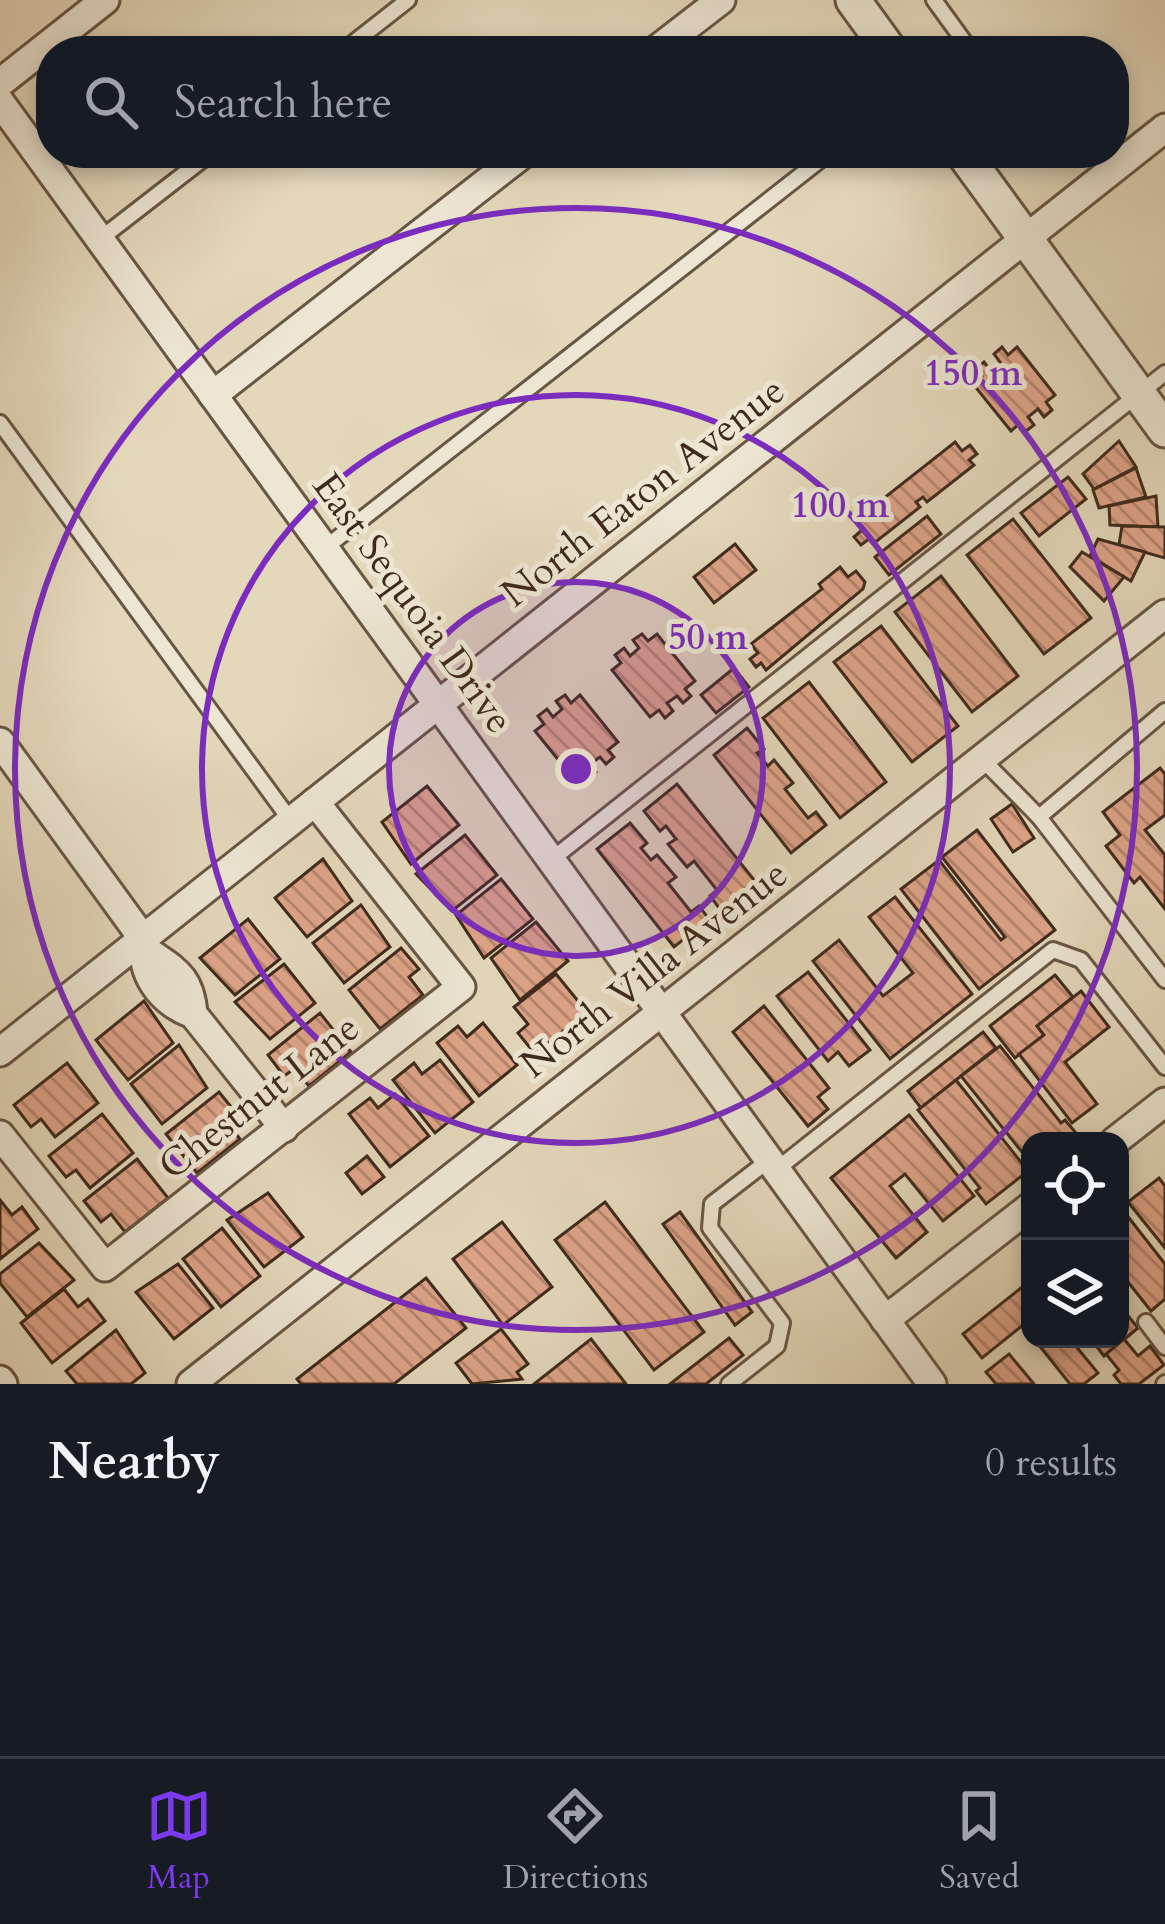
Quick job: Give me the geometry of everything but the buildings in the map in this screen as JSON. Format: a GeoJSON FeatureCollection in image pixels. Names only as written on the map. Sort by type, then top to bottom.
{"type":"FeatureCollection","features":[{"type":"Feature","properties":{"kind":"street"},"geometry":{"type":"LineString","coordinates":[[59,36],[104,0]]}},
{"type":"Feature","properties":{"kind":"street"},"geometry":{"type":"LineString","coordinates":[[674,36],[721,0]]}},
{"type":"Feature","properties":{"kind":"street"},"geometry":{"type":"LineString","coordinates":[[854,0],[879,36]]}},
{"type":"Feature","properties":{"kind":"street"},"geometry":{"type":"LineString","coordinates":[[0,83],[36,54]]}},
{"type":"Feature","properties":{"kind":"street","name":"East Sequoia Drive"},"geometry":{"type":"LineString","coordinates":[[0,102],[36,151]]}},
{"type":"Feature","properties":{"kind":"street","name":"North Eaton Avenue"},"geometry":{"type":"LineString","coordinates":[[1129,156],[1165,128]]}},
{"type":"Feature","properties":{"kind":"street","name":"East Sequoia Drive"},"geometry":{"type":"LineString","coordinates":[[48,168],[932,1384]]}},
{"type":"Feature","properties":{"kind":"street"},"geometry":{"type":"LineString","coordinates":[[213,395],[505,168]]}},
{"type":"Feature","properties":{"kind":"street"},"geometry":{"type":"LineString","coordinates":[[974,168],[1025,238],[1152,384],[1165,430]]}},
{"type":"Feature","properties":{"kind":"street","name":"North Eaton Avenue"},"geometry":{"type":"LineString","coordinates":[[0,1050],[142,945],[314,802],[1114,168]]}},
{"type":"Feature","properties":{"kind":"street","name":"North Villa Avenue"},"geometry":{"type":"LineString","coordinates":[[191,1384],[1165,614]]}},
{"type":"Feature","properties":{"kind":"street"},"geometry":{"type":"LineString","coordinates":[[0,742],[142,945],[169,962],[192,992],[194,1014],[284,1128]]}},
{"type":"Feature","properties":{"kind":"street","name":"Chestnut Lane"},"geometry":{"type":"LineString","coordinates":[[0,1135],[105,1267],[461,987],[314,802]]}},
{"type":"Feature","properties":{"kind":"street"},"geometry":{"type":"LineString","coordinates":[[1126,1132],[1165,1102]]}},
{"type":"Feature","properties":{"kind":"street"},"geometry":{"type":"LineString","coordinates":[[885,1320],[1021,1214]]}},
{"type":"Feature","properties":{"kind":"lane"},"geometry":{"type":"LineString","coordinates":[[362,36],[408,0]]}},
{"type":"Feature","properties":{"kind":"lane"},"geometry":{"type":"LineString","coordinates":[[934,0],[960,36]]}},
{"type":"Feature","properties":{"kind":"lane"},"geometry":{"type":"LineString","coordinates":[[100,239],[192,168]]}},
{"type":"Feature","properties":{"kind":"lane"},"geometry":{"type":"LineString","coordinates":[[325,548],[811,168]]}},
{"type":"Feature","properties":{"kind":"lane"},"geometry":{"type":"LineString","coordinates":[[551,860],[1152,384]]}},
{"type":"Feature","properties":{"kind":"lane"},"geometry":{"type":"LineString","coordinates":[[0,423],[291,821]]}},
{"type":"Feature","properties":{"kind":"lane"},"geometry":{"type":"LineString","coordinates":[[1040,817],[1165,711]]}},
{"type":"Feature","properties":{"kind":"lane"},"geometry":{"type":"LineString","coordinates":[[982,759],[1040,817],[1165,980]]}},
{"type":"Feature","properties":{"kind":"lane"},"geometry":{"type":"LineString","coordinates":[[729,1384],[777,1346],[782,1323],[710,1228],[712,1204],[772,1165],[1053,950],[1081,960],[1165,1066]]}},
{"type":"Feature","properties":{"kind":"lane"},"geometry":{"type":"LineString","coordinates":[[1146,1322],[1165,1347]]}}]}
